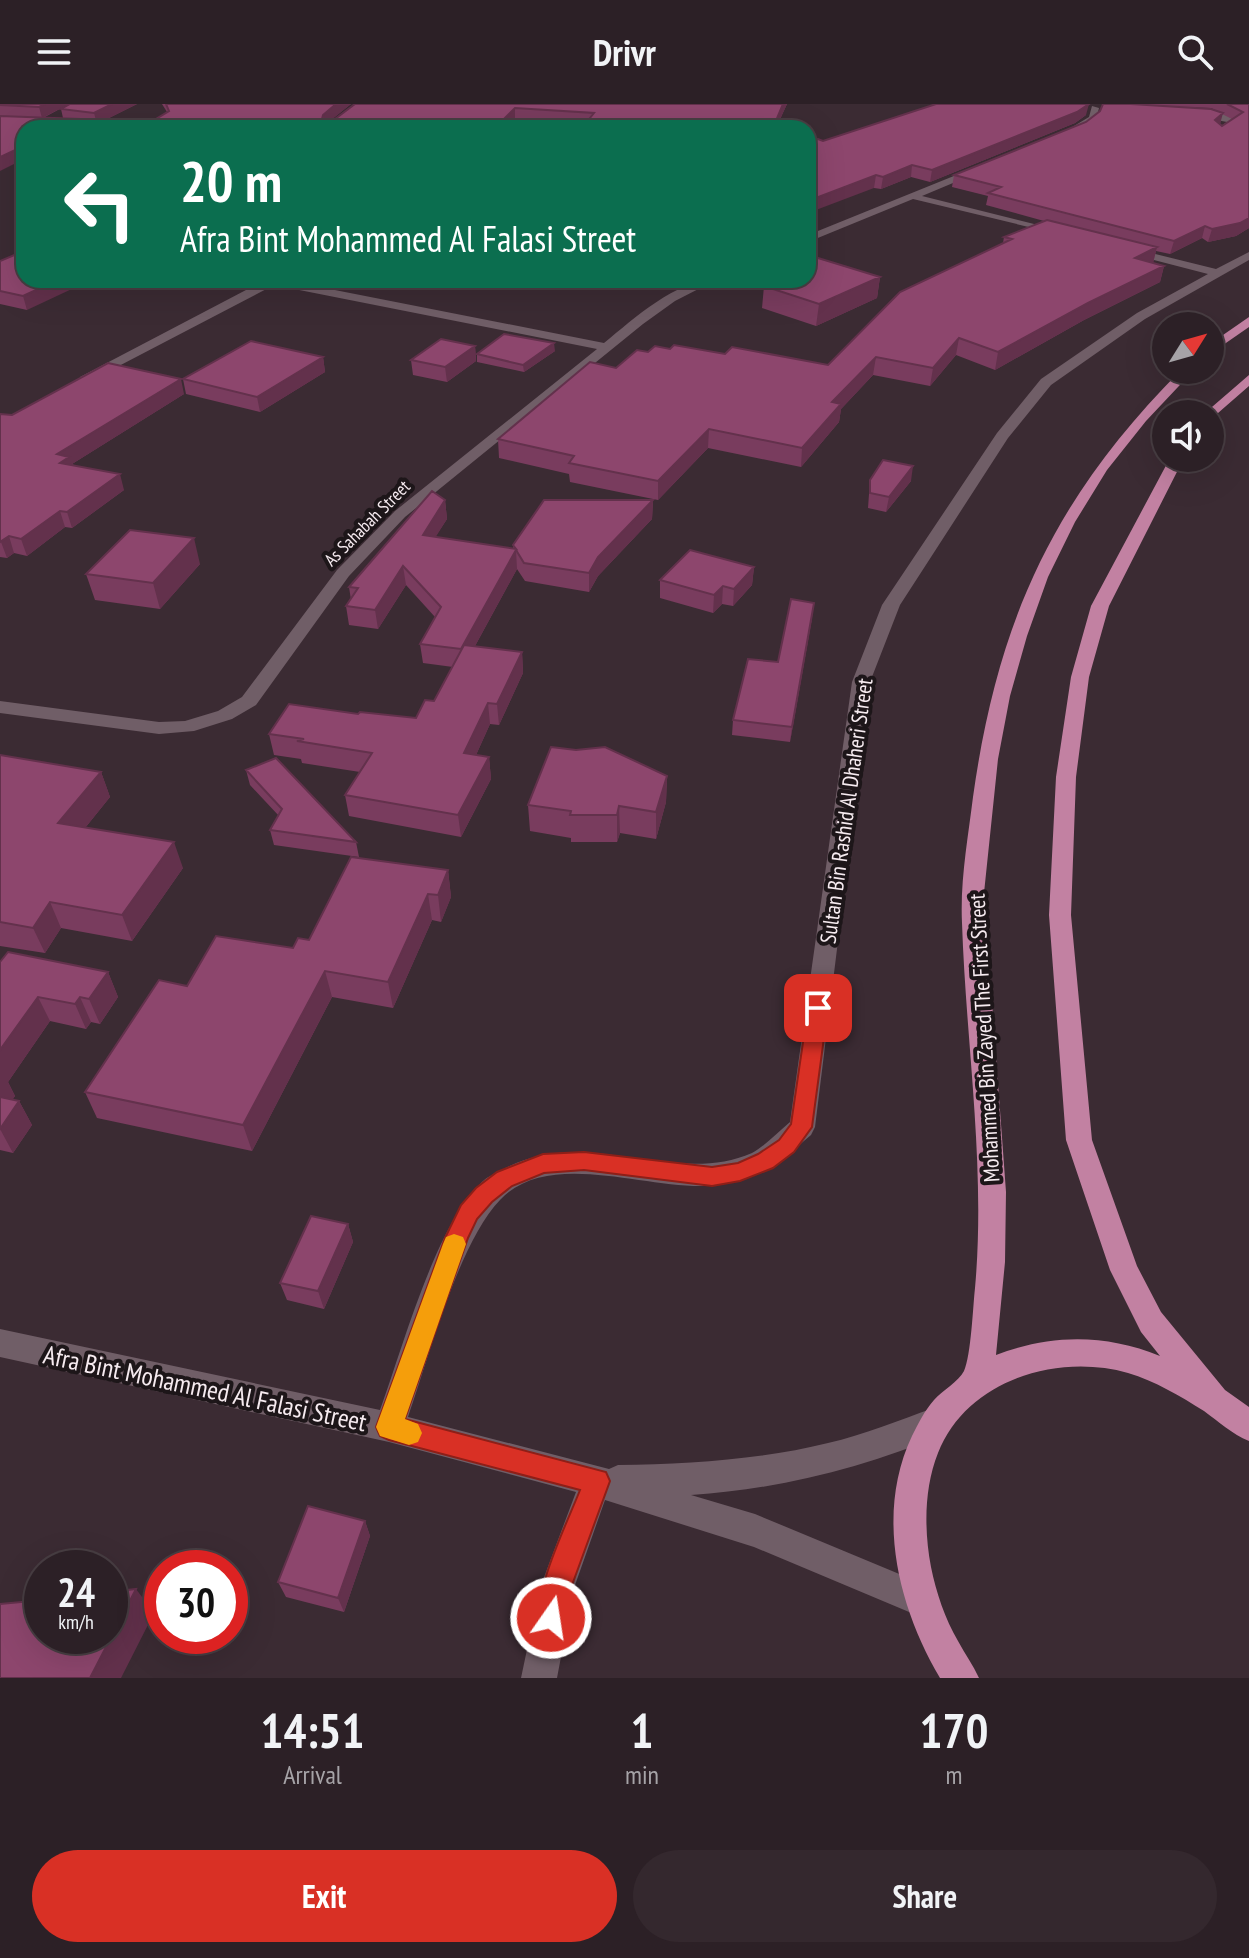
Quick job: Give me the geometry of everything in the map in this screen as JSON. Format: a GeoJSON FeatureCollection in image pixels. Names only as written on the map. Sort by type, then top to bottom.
{"type":"FeatureCollection","features":[{"type":"Feature","properties":{"kind":"main road"},"geometry":{"type":"LineString","coordinates":[[1224,340],[1249,321]]}},
{"type":"Feature","properties":{"kind":"main road"},"geometry":{"type":"LineString","coordinates":[[1224,403],[1249,379]]}},
{"type":"Feature","properties":{"kind":"main road","name":"Mohammed Bin Zayed The First Street"},"geometry":{"type":"LineString","coordinates":[[978,1378],[991,1273],[992,1204],[973,903],[989,749],[1008,660],[1033,590],[1062,528],[1095,475],[1175,384]]}},
{"type":"Feature","properties":{"kind":"main road"},"geometry":{"type":"LineString","coordinates":[[1169,472],[1100,606],[1080,677],[1066,777],[1060,915],[1079,1140],[1124,1270],[1151,1322],[1212,1396],[1249,1426]]}},
{"type":"Feature","properties":{"kind":"main road"},"geometry":{"type":"LineString","coordinates":[[961,1678],[921,1600],[908,1534],[913,1474],[934,1423],[978,1378],[1029,1357],[1087,1352],[1150,1366],[1212,1396]]}},
{"type":"Feature","properties":{"kind":"street"},"geometry":{"type":"LineString","coordinates":[[1082,107],[1110,108]]}},
{"type":"Feature","properties":{"kind":"street"},"geometry":{"type":"LineString","coordinates":[[1055,138],[1088,123],[1093,118],[1095,108]]}},
{"type":"Feature","properties":{"kind":"street"},"geometry":{"type":"LineString","coordinates":[[51,120],[69,111]]}},
{"type":"Feature","properties":{"kind":"street"},"geometry":{"type":"LineString","coordinates":[[1183,112],[1222,116],[1233,122],[1219,131]]}},
{"type":"Feature","properties":{"kind":"street"},"geometry":{"type":"LineString","coordinates":[[816,236],[991,163]]}},
{"type":"Feature","properties":{"kind":"street"},"geometry":{"type":"LineString","coordinates":[[912,196],[1066,235]]}},
{"type":"Feature","properties":{"kind":"street"},"geometry":{"type":"LineString","coordinates":[[1112,246],[1219,273]]}},
{"type":"Feature","properties":{"kind":"street","name":"Sultan Bin Rashid Al Dhaheri Street"},"geometry":{"type":"LineString","coordinates":[[389,1427],[469,1212],[504,1179],[525,1169],[561,1161],[712,1176],[740,1172],[765,1161],[787,1146],[802,1127],[861,682],[891,605],[1002,436],[1046,382],[1067,364],[1141,316],[1249,255]]}},
{"type":"Feature","properties":{"kind":"street"},"geometry":{"type":"LineString","coordinates":[[68,387],[258,288]]}},
{"type":"Feature","properties":{"kind":"street"},"geometry":{"type":"LineString","coordinates":[[313,288],[607,347]]}},
{"type":"Feature","properties":{"kind":"street","name":"As Sahabah Street"},"geometry":{"type":"LineString","coordinates":[[0,707],[159,728],[187,727],[225,715],[249,701],[343,573],[391,523],[656,309],[695,288]]}},
{"type":"Feature","properties":{"kind":"street","name":"Afra Bint Mohammed Al Falasi Street"},"geometry":{"type":"LineString","coordinates":[[0,1343],[389,1427],[596,1481],[755,1531],[921,1600]]}},
{"type":"Feature","properties":{"kind":"street","name":"Afra Bint Mohammed Al Falasi Street"},"geometry":{"type":"LineString","coordinates":[[596,1481],[685,1480],[773,1471],[856,1451],[934,1423]]}},
{"type":"Feature","properties":{"kind":"street"},"geometry":{"type":"LineString","coordinates":[[539,1678],[557,1588],[596,1481]]}},
{"type":"Feature","properties":{"kind":"building"},"geometry":{"type":"Polygon","coordinates":[[[0,104],[45,104],[39,107],[0,104]]]}},
{"type":"Feature","properties":{"kind":"building"},"geometry":{"type":"Polygon","coordinates":[[[70,104],[112,104],[94,113],[61,109],[70,104]]]}},
{"type":"Feature","properties":{"kind":"building"},"geometry":{"type":"Polygon","coordinates":[[[166,104],[336,104],[322,119],[335,119],[355,104],[783,104],[776,120],[588,120],[594,113],[515,108],[503,120],[154,120],[169,111],[166,104]]]}},
{"type":"Feature","properties":{"kind":"building"},"geometry":{"type":"Polygon","coordinates":[[[936,104],[1089,104],[1077,112],[932,170],[912,165],[816,198],[816,140],[823,141],[936,104]]]}},
{"type":"Feature","properties":{"kind":"building"},"geometry":{"type":"Polygon","coordinates":[[[1103,104],[1211,109],[1223,113],[1215,120],[1222,126],[1243,112],[1227,104],[1249,104],[1249,218],[1212,229],[1205,226],[1174,241],[988,193],[1001,187],[954,175],[1086,122],[1100,111],[1103,104]]]}},
{"type":"Feature","properties":{"kind":"building"},"geometry":{"type":"Polygon","coordinates":[[[0,116],[81,119],[16,120],[16,150],[0,157],[0,116]]]}},
{"type":"Feature","properties":{"kind":"building"},"geometry":{"type":"Polygon","coordinates":[[[1047,220],[1157,247],[1135,258],[1164,266],[998,352],[959,338],[933,368],[876,357],[832,402],[841,404],[802,448],[709,429],[658,481],[569,463],[574,456],[498,439],[590,362],[616,368],[637,350],[648,352],[655,346],[670,349],[674,345],[725,354],[732,347],[828,365],[900,292],[1012,239],[1004,237],[1047,220]]]}},
{"type":"Feature","properties":{"kind":"building"},"geometry":{"type":"Polygon","coordinates":[[[16,254],[16,288],[40,288],[23,296],[0,291],[0,261],[16,254]]]}},
{"type":"Feature","properties":{"kind":"building"},"geometry":{"type":"Polygon","coordinates":[[[818,258],[880,277],[819,304],[770,288],[816,288],[818,258]]]}},
{"type":"Feature","properties":{"kind":"building"},"geometry":{"type":"Polygon","coordinates":[[[504,334],[554,343],[523,365],[477,354],[504,334]]]}},
{"type":"Feature","properties":{"kind":"building"},"geometry":{"type":"Polygon","coordinates":[[[441,339],[475,346],[445,367],[411,360],[441,339]]]}},
{"type":"Feature","properties":{"kind":"building"},"geometry":{"type":"Polygon","coordinates":[[[251,341],[323,357],[257,397],[183,379],[251,341]]]}},
{"type":"Feature","properties":{"kind":"building"},"geometry":{"type":"Polygon","coordinates":[[[108,363],[181,379],[57,454],[69,457],[60,463],[120,474],[67,512],[60,511],[21,539],[9,536],[0,542],[0,414],[12,415],[108,363]]]}},
{"type":"Feature","properties":{"kind":"building"},"geometry":{"type":"Polygon","coordinates":[[[883,460],[913,466],[889,497],[870,493],[870,480],[883,460]]]}},
{"type":"Feature","properties":{"kind":"building"},"geometry":{"type":"Polygon","coordinates":[[[432,491],[445,500],[423,535],[516,549],[513,545],[544,500],[653,500],[598,557],[589,573],[524,563],[516,550],[461,649],[420,644],[441,607],[403,566],[375,610],[346,606],[358,588],[349,587],[432,491]]]}},
{"type":"Feature","properties":{"kind":"building"},"geometry":{"type":"Polygon","coordinates":[[[130,530],[194,538],[153,583],[86,574],[130,530]]]}},
{"type":"Feature","properties":{"kind":"building"},"geometry":{"type":"Polygon","coordinates":[[[690,550],[754,567],[734,589],[723,586],[714,595],[660,580],[690,550]]]}},
{"type":"Feature","properties":{"kind":"building"},"geometry":{"type":"Polygon","coordinates":[[[791,599],[814,603],[792,727],[733,720],[748,659],[778,662],[791,599]]]}},
{"type":"Feature","properties":{"kind":"building"},"geometry":{"type":"Polygon","coordinates":[[[464,645],[522,652],[497,704],[488,703],[464,753],[489,757],[458,815],[345,795],[372,753],[269,734],[289,704],[416,718],[425,700],[434,701],[464,645]]]}},
{"type":"Feature","properties":{"kind":"building"},"geometry":{"type":"Polygon","coordinates":[[[551,747],[576,750],[605,747],[667,776],[656,812],[619,806],[617,815],[570,815],[571,811],[528,805],[551,747]]]}},
{"type":"Feature","properties":{"kind":"building"},"geometry":{"type":"Polygon","coordinates":[[[0,755],[101,772],[58,823],[174,842],[122,915],[50,902],[33,928],[0,922],[0,755]]]}},
{"type":"Feature","properties":{"kind":"building"},"geometry":{"type":"Polygon","coordinates":[[[276,758],[356,842],[270,830],[282,809],[246,770],[276,758]]]}},
{"type":"Feature","properties":{"kind":"building"},"geometry":{"type":"Polygon","coordinates":[[[351,857],[448,870],[438,895],[428,894],[388,982],[325,971],[243,1125],[85,1092],[159,980],[187,986],[216,936],[293,948],[298,938],[309,940],[351,857]]]}},
{"type":"Feature","properties":{"kind":"building"},"geometry":{"type":"Polygon","coordinates":[[[8,952],[108,972],[89,999],[80,997],[75,1004],[38,997],[0,1050],[0,962],[8,952]]]}},
{"type":"Feature","properties":{"kind":"building"},"geometry":{"type":"Polygon","coordinates":[[[0,1097],[19,1101],[0,1129],[0,1097]]]}},
{"type":"Feature","properties":{"kind":"building"},"geometry":{"type":"Polygon","coordinates":[[[311,1216],[348,1224],[318,1291],[280,1283],[311,1216]]]}},
{"type":"Feature","properties":{"kind":"building"},"geometry":{"type":"Polygon","coordinates":[[[308,1506],[365,1521],[338,1598],[278,1582],[308,1506]]]}},
{"type":"Feature","properties":{"kind":"building"},"geometry":{"type":"Polygon","coordinates":[[[136,1589],[128,1604],[128,1590],[136,1589]]]}},
{"type":"Feature","properties":{"kind":"building"},"geometry":{"type":"Polygon","coordinates":[[[24,1602],[24,1654],[102,1654],[90,1678],[0,1678],[0,1604],[24,1602]]]}},
{"type":"Feature","properties":{"kind":"slow traffic"},"geometry":{"type":"LineString","coordinates":[[409,1433],[389,1427],[454,1244]]}},
{"type":"Feature","properties":{"kind":"route"},"geometry":{"type":"LineString","coordinates":[[551,1618],[557,1588],[596,1481],[389,1427],[457,1238],[469,1212],[484,1195],[504,1179],[543,1163],[584,1161],[712,1176],[740,1172],[765,1161],[787,1146],[802,1127],[818,1008]]}}]}
